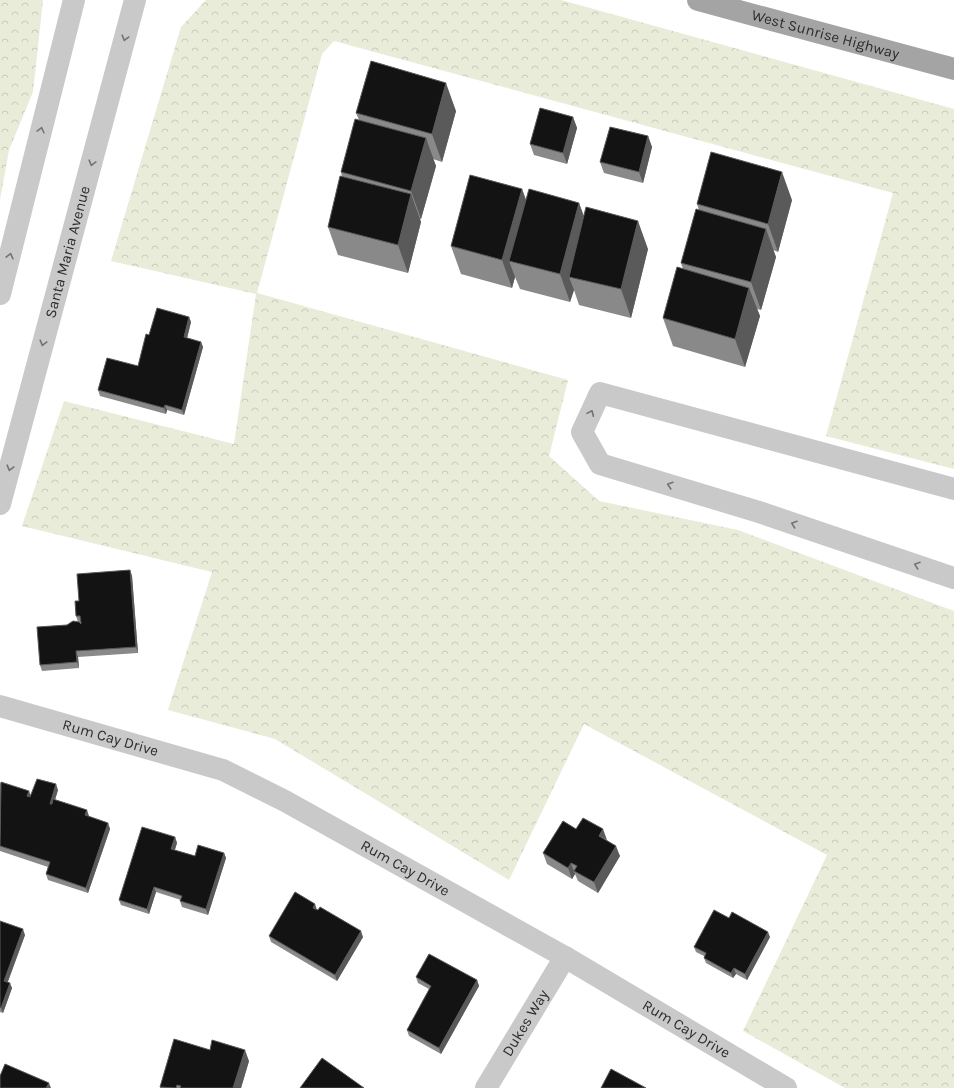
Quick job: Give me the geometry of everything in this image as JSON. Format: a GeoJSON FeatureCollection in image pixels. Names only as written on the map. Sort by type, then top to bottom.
{"type":"FeatureCollection","features":[{"type":"Feature","properties":{"kind":"main road","name":"West Sunrise Highway"},"geometry":{"type":"LineString","coordinates":[[698,0],[954,69]]}},
{"type":"Feature","properties":{"kind":"street"},"geometry":{"type":"LineString","coordinates":[[0,294],[74,0]]}},
{"type":"Feature","properties":{"kind":"street","name":"Santa Maria Avenue"},"geometry":{"type":"LineString","coordinates":[[0,504],[135,0]]}},
{"type":"Feature","properties":{"kind":"street"},"geometry":{"type":"LineString","coordinates":[[954,489],[600,393],[582,432],[600,464],[759,512],[954,578]]}},
{"type":"Feature","properties":{"kind":"street","name":"Rum Cay Drive"},"geometry":{"type":"LineString","coordinates":[[0,706],[223,770],[285,801],[565,957],[786,1088]]}},
{"type":"Feature","properties":{"kind":"street","name":"Dukes Way"},"geometry":{"type":"LineString","coordinates":[[486,1088],[565,957]]}},
{"type":"Feature","properties":{"kind":"green space"},"geometry":{"type":"Polygon","coordinates":[[[0,0],[43,0],[33,92],[9,150],[0,200],[0,0]]]}},
{"type":"Feature","properties":{"kind":"green space"},"geometry":{"type":"Polygon","coordinates":[[[206,0],[561,0],[954,109],[954,469],[826,436],[893,193],[334,41],[322,54],[257,293],[568,380],[549,456],[599,501],[738,530],[954,611],[954,1088],[845,1088],[743,1031],[827,855],[584,724],[509,880],[275,739],[168,710],[212,572],[22,526],[64,401],[234,444],[256,294],[111,261],[181,27],[206,0]]]}},
{"type":"Feature","properties":{"kind":"building"},"geometry":{"type":"Polygon","coordinates":[[[371,61],[446,83],[432,134],[356,113],[371,61]]]}},
{"type":"Feature","properties":{"kind":"building"},"geometry":{"type":"Polygon","coordinates":[[[540,108],[573,117],[563,153],[530,144],[540,108]]]}},
{"type":"Feature","properties":{"kind":"building"},"geometry":{"type":"Polygon","coordinates":[[[355,119],[426,138],[411,191],[341,172],[355,119]]]}},
{"type":"Feature","properties":{"kind":"building"},"geometry":{"type":"Polygon","coordinates":[[[610,127],[648,136],[639,172],[600,162],[610,127]]]}},
{"type":"Feature","properties":{"kind":"building"},"geometry":{"type":"Polygon","coordinates":[[[711,152],[782,172],[768,224],[697,204],[711,152]]]}},
{"type":"Feature","properties":{"kind":"building"},"geometry":{"type":"Polygon","coordinates":[[[470,175],[522,189],[502,260],[451,246],[470,175]]]}},
{"type":"Feature","properties":{"kind":"building"},"geometry":{"type":"Polygon","coordinates":[[[340,176],[411,194],[398,245],[328,227],[340,176]]]}},
{"type":"Feature","properties":{"kind":"building"},"geometry":{"type":"Polygon","coordinates":[[[529,189],[579,203],[560,274],[509,261],[529,189]]]}},
{"type":"Feature","properties":{"kind":"building"},"geometry":{"type":"Polygon","coordinates":[[[586,207],[638,221],[621,289],[569,277],[586,207]]]}},
{"type":"Feature","properties":{"kind":"building"},"geometry":{"type":"Polygon","coordinates":[[[696,209],[766,229],[751,282],[681,263],[696,209]]]}},
{"type":"Feature","properties":{"kind":"building"},"geometry":{"type":"Polygon","coordinates":[[[677,267],[749,288],[735,339],[663,318],[677,267]]]}},
{"type":"Feature","properties":{"kind":"building"},"geometry":{"type":"Polygon","coordinates":[[[157,308],[189,317],[184,337],[201,342],[182,410],[165,405],[164,408],[98,390],[107,358],[138,366],[146,334],[149,335],[157,308]]]}},
{"type":"Feature","properties":{"kind":"building"},"geometry":{"type":"Polygon","coordinates":[[[130,570],[136,647],[76,651],[77,662],[40,665],[37,627],[67,625],[73,621],[81,624],[80,616],[76,616],[75,601],[79,601],[77,574],[130,570]]]}},
{"type":"Feature","properties":{"kind":"building"},"geometry":{"type":"Polygon","coordinates":[[[37,779],[56,784],[50,804],[52,804],[53,799],[87,810],[85,815],[108,823],[86,888],[46,874],[50,862],[0,846],[1,782],[29,791],[27,796],[30,797],[37,779]]]}},
{"type":"Feature","properties":{"kind":"building"},"geometry":{"type":"Polygon","coordinates":[[[583,818],[603,829],[599,836],[616,846],[594,882],[574,871],[577,866],[571,863],[568,868],[543,853],[563,821],[576,829],[583,818]]]}},
{"type":"Feature","properties":{"kind":"building"},"geometry":{"type":"Polygon","coordinates":[[[142,827],[175,837],[171,849],[195,856],[198,845],[224,853],[206,909],[180,901],[182,896],[154,887],[147,909],[119,900],[142,827]]]}},
{"type":"Feature","properties":{"kind":"building"},"geometry":{"type":"Polygon","coordinates":[[[295,892],[315,904],[313,908],[318,910],[320,907],[361,931],[335,975],[269,936],[295,892]]]}},
{"type":"Feature","properties":{"kind":"building"},"geometry":{"type":"Polygon","coordinates":[[[714,910],[729,918],[732,912],[768,932],[745,974],[734,968],[731,973],[704,958],[706,953],[694,947],[714,910]]]}},
{"type":"Feature","properties":{"kind":"building"},"geometry":{"type":"Polygon","coordinates":[[[0,921],[23,929],[4,981],[10,983],[1,1008],[0,1007],[0,921]]]}},
{"type":"Feature","properties":{"kind":"building"},"geometry":{"type":"Polygon","coordinates":[[[429,954],[477,980],[439,1048],[407,1030],[431,986],[416,977],[429,954]]]}},
{"type":"Feature","properties":{"kind":"building"},"geometry":{"type":"Polygon","coordinates":[[[174,1039],[210,1050],[212,1040],[245,1050],[233,1088],[180,1088],[181,1086],[177,1085],[176,1088],[160,1087],[174,1039]]]}},
{"type":"Feature","properties":{"kind":"building"},"geometry":{"type":"Polygon","coordinates":[[[322,1058],[364,1088],[300,1088],[322,1058]]]}},
{"type":"Feature","properties":{"kind":"building"},"geometry":{"type":"Polygon","coordinates":[[[5,1064],[49,1083],[46,1088],[0,1088],[0,1076],[5,1064]]]}},
{"type":"Feature","properties":{"kind":"building"},"geometry":{"type":"Polygon","coordinates":[[[611,1069],[646,1088],[601,1088],[611,1069]]]}}]}
